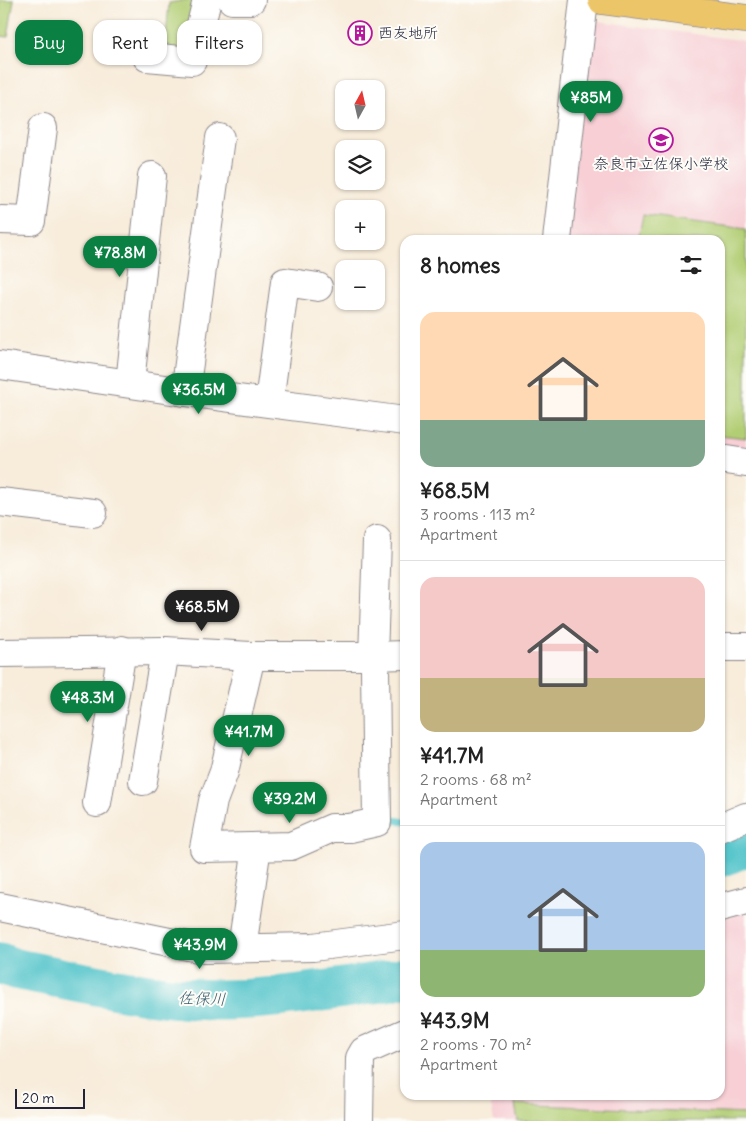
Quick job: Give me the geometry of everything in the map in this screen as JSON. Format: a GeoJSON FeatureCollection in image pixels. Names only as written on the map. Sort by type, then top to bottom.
{"type":"FeatureCollection","features":[{"type":"Feature","properties":{"kind":"main road"},"geometry":{"type":"LineString","coordinates":[[602,0],[746,19]]}},
{"type":"Feature","properties":{"kind":"street"},"geometry":{"type":"LineString","coordinates":[[167,59],[192,61],[207,0]]}},
{"type":"Feature","properties":{"kind":"street"},"geometry":{"type":"LineString","coordinates":[[232,0],[251,0]]}},
{"type":"Feature","properties":{"kind":"street"},"geometry":{"type":"LineString","coordinates":[[558,235],[584,0]]}},
{"type":"Feature","properties":{"kind":"street"},"geometry":{"type":"LineString","coordinates":[[0,220],[31,220],[43,128]]}},
{"type":"Feature","properties":{"kind":"street"},"geometry":{"type":"LineString","coordinates":[[185,392],[220,138]]}},
{"type":"Feature","properties":{"kind":"street"},"geometry":{"type":"LineString","coordinates":[[130,383],[152,176]]}},
{"type":"Feature","properties":{"kind":"street"},"geometry":{"type":"LineString","coordinates":[[269,402],[284,282],[318,287]]}},
{"type":"Feature","properties":{"kind":"street"},"geometry":{"type":"LineString","coordinates":[[0,365],[400,420]]}},
{"type":"Feature","properties":{"kind":"street"},"geometry":{"type":"LineString","coordinates":[[725,461],[746,463]]}},
{"type":"Feature","properties":{"kind":"street"},"geometry":{"type":"LineString","coordinates":[[0,502],[93,513]]}},
{"type":"Feature","properties":{"kind":"street"},"geometry":{"type":"LineString","coordinates":[[251,656],[224,772],[212,802],[204,848],[291,846],[332,828],[350,828],[377,822],[375,668],[373,656],[377,540]]}},
{"type":"Feature","properties":{"kind":"street"},"geometry":{"type":"LineString","coordinates":[[725,647],[746,646]]}},
{"type":"Feature","properties":{"kind":"street"},"geometry":{"type":"LineString","coordinates":[[97,803],[122,650]]}},
{"type":"Feature","properties":{"kind":"street"},"geometry":{"type":"LineString","coordinates":[[0,653],[165,650],[251,656],[400,655]]}},
{"type":"Feature","properties":{"kind":"street"},"geometry":{"type":"LineString","coordinates":[[143,781],[165,650]]}},
{"type":"Feature","properties":{"kind":"street"},"geometry":{"type":"LineString","coordinates":[[725,826],[746,817]]}},
{"type":"Feature","properties":{"kind":"street"},"geometry":{"type":"LineString","coordinates":[[244,934],[257,847]]}},
{"type":"Feature","properties":{"kind":"street"},"geometry":{"type":"LineString","coordinates":[[725,907],[746,901]]}},
{"type":"Feature","properties":{"kind":"street"},"geometry":{"type":"LineString","coordinates":[[0,907],[203,949],[312,946],[400,936]]}},
{"type":"Feature","properties":{"kind":"street"},"geometry":{"type":"LineString","coordinates":[[359,1121],[360,1058],[364,1051],[400,1035]]}},
{"type":"Feature","properties":{"kind":"shaded area","name":"奈良市立佐保小学校"},"geometry":{"type":"Polygon","coordinates":[[[590,20],[746,41],[746,455],[725,453],[725,235],[567,235],[590,20]]]}},
{"type":"Feature","properties":{"kind":"shaded area"},"geometry":{"type":"Polygon","coordinates":[[[746,910],[746,1121],[494,1121],[490,1100],[725,1100],[725,919],[746,910]]]}},
{"type":"Feature","properties":{"kind":"green space"},"geometry":{"type":"Polygon","coordinates":[[[0,0],[14,0],[8,37],[0,36],[0,0]]]}},
{"type":"Feature","properties":{"kind":"green space"},"geometry":{"type":"Polygon","coordinates":[[[201,0],[196,20],[177,20],[177,50],[167,48],[169,3],[201,0]]]}},
{"type":"Feature","properties":{"kind":"green space"},"geometry":{"type":"Polygon","coordinates":[[[643,215],[746,229],[746,438],[725,436],[725,235],[639,235],[643,215]]]}},
{"type":"Feature","properties":{"kind":"green space"},"geometry":{"type":"Polygon","coordinates":[[[515,1104],[746,1114],[746,1121],[518,1121],[515,1104]]]}},
{"type":"Feature","properties":{"kind":"waterway"},"geometry":{"type":"LineString","coordinates":[[351,813],[363,815]]}},
{"type":"Feature","properties":{"kind":"waterway"},"geometry":{"type":"LineString","coordinates":[[383,818],[400,821]]}},
{"type":"Feature","properties":{"kind":"waterway","name":"佐保川"},"geometry":{"type":"LineString","coordinates":[[725,855],[746,846]]}},
{"type":"Feature","properties":{"kind":"waterway","name":"佐保川"},"geometry":{"type":"LineString","coordinates":[[0,963],[15,969],[127,991],[209,1000],[240,1000],[285,996],[360,986],[400,978]]}},
{"type":"Feature","properties":{"kind":"place","name":"西友地所"},"geometry":{"type":"Point","coordinates":[360,33]}},
{"type":"Feature","properties":{"kind":"place","name":"奈良市立佐保小学校"},"geometry":{"type":"Point","coordinates":[661,140]}}]}
